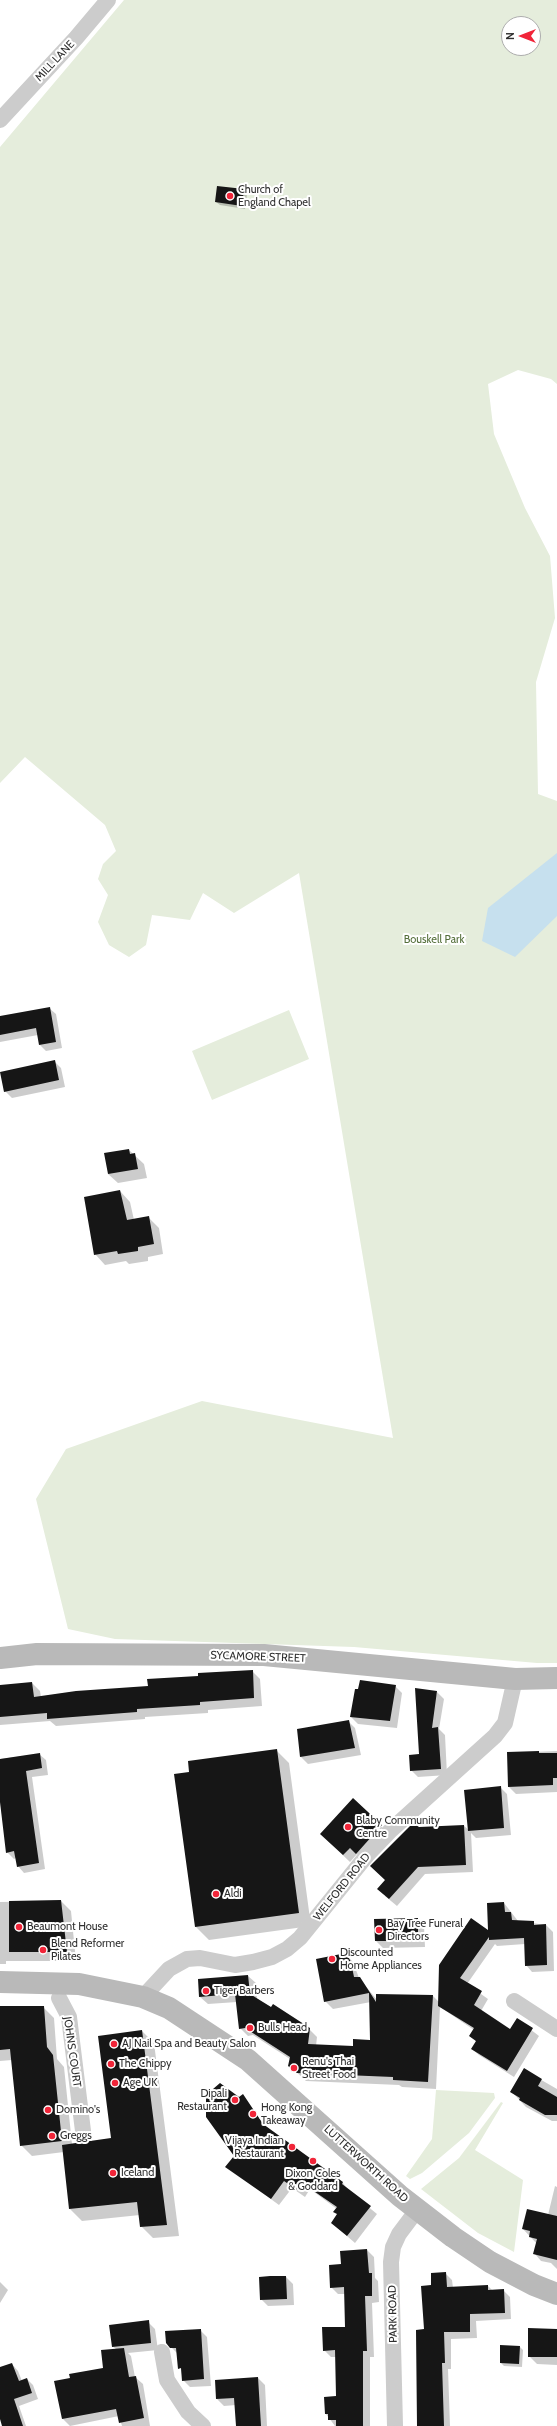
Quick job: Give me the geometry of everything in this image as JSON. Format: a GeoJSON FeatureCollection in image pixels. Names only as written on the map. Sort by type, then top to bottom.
{"type":"FeatureCollection","features":[{"type":"Feature","properties":{"kind":"street","name":"MILL LANE"},"geometry":{"type":"LineString","coordinates":[[0,120],[76,38],[108,0]]}},
{"type":"Feature","properties":{"kind":"street","name":"SYCAMORE STREET"},"geometry":{"type":"LineString","coordinates":[[0,1658],[37,1654],[264,1655],[515,1679]]}},
{"type":"Feature","properties":{"kind":"street"},"geometry":{"type":"LineString","coordinates":[[515,1679],[557,1678]]}},
{"type":"Feature","properties":{"kind":"street","name":"WELFORD ROAD"},"geometry":{"type":"LineString","coordinates":[[143,1997],[169,1969],[187,1959],[200,1958],[235,1965],[253,1962],[277,1954],[300,1938],[368,1854],[391,1830],[495,1736],[505,1723],[515,1679]]}},
{"type":"Feature","properties":{"kind":"street","name":"LUTTERWORTH ROAD"},"geometry":{"type":"LineString","coordinates":[[0,1982],[70,1983],[143,1997],[169,2008],[248,2060],[417,2210],[490,2262],[534,2285],[557,2294]]}},
{"type":"Feature","properties":{"kind":"street","name":"JOHNS COURT"},"geometry":{"type":"LineString","coordinates":[[59,1998],[69,2017],[83,2131]]}},
{"type":"Feature","properties":{"kind":"street"},"geometry":{"type":"LineString","coordinates":[[514,2001],[557,2029]]}},
{"type":"Feature","properties":{"kind":"street","name":"PARK ROAD"},"geometry":{"type":"LineString","coordinates":[[395,2426],[391,2262],[393,2247],[399,2234],[417,2210]]}},
{"type":"Feature","properties":{"kind":"street"},"geometry":{"type":"LineString","coordinates":[[162,2352],[167,2380],[188,2412],[203,2426]]}},
{"type":"Feature","properties":{"kind":"green space","name":"Bouskell Park"},"geometry":{"type":"Polygon","coordinates":[[[124,0],[557,0],[557,384],[551,379],[518,370],[488,384],[494,434],[525,508],[550,556],[555,618],[536,682],[538,794],[557,801],[557,1663],[537,1663],[354,1647],[115,1639],[68,1629],[36,1499],[66,1449],[202,1401],[393,1438],[299,873],[234,913],[203,893],[190,920],[152,915],[146,945],[129,957],[109,945],[98,922],[108,895],[98,879],[103,864],[116,851],[105,825],[25,757],[0,783],[0,147],[124,0]]]}},
{"type":"Feature","properties":{"kind":"green space"},"geometry":{"type":"Polygon","coordinates":[[[289,1010],[309,1059],[212,1100],[192,1051],[289,1010]]]}},
{"type":"Feature","properties":{"kind":"green space"},"geometry":{"type":"Polygon","coordinates":[[[436,2090],[494,2093],[495,2098],[469,2133],[422,2173],[410,2179],[406,2176],[432,2139],[436,2090]]]}},
{"type":"Feature","properties":{"kind":"green space"},"geometry":{"type":"Polygon","coordinates":[[[501,2102],[503,2103],[475,2150],[523,2180],[514,2252],[478,2233],[421,2189],[459,2158],[501,2102]]]}},
{"type":"Feature","properties":{"kind":"water"},"geometry":{"type":"Polygon","coordinates":[[[557,853],[557,916],[515,957],[482,941],[488,908],[557,853]]]}},
{"type":"Feature","properties":{"kind":"building","name":"Church of England Chapel"},"geometry":{"type":"Polygon","coordinates":[[[217,186],[244,189],[242,206],[215,202],[217,186]]]}},
{"type":"Feature","properties":{"kind":"building"},"geometry":{"type":"Polygon","coordinates":[[[50,1007],[56,1042],[39,1045],[36,1028],[0,1035],[0,1016],[50,1007]]]}},
{"type":"Feature","properties":{"kind":"building"},"geometry":{"type":"Polygon","coordinates":[[[55,1060],[59,1080],[4,1092],[0,1072],[55,1060]]]}},
{"type":"Feature","properties":{"kind":"building"},"geometry":{"type":"Polygon","coordinates":[[[129,1149],[130,1154],[135,1153],[138,1169],[108,1174],[104,1153],[129,1149]]]}},
{"type":"Feature","properties":{"kind":"building"},"geometry":{"type":"Polygon","coordinates":[[[120,1190],[127,1220],[149,1216],[154,1244],[138,1247],[138,1251],[118,1254],[117,1251],[94,1255],[84,1197],[120,1190]]]}},
{"type":"Feature","properties":{"kind":"building"},"geometry":{"type":"Polygon","coordinates":[[[253,1670],[254,1698],[200,1702],[200,1705],[137,1709],[137,1712],[47,1719],[47,1713],[0,1717],[0,1685],[32,1682],[34,1697],[76,1691],[148,1686],[147,1679],[198,1676],[198,1673],[253,1670]]]}},
{"type":"Feature","properties":{"kind":"building"},"geometry":{"type":"Polygon","coordinates":[[[360,1680],[396,1685],[390,1721],[350,1717],[355,1689],[358,1689],[360,1680]]]}},
{"type":"Feature","properties":{"kind":"building"},"geometry":{"type":"Polygon","coordinates":[[[415,1688],[437,1691],[432,1728],[438,1727],[441,1769],[410,1771],[409,1755],[419,1754],[415,1688]]]}},
{"type":"Feature","properties":{"kind":"building"},"geometry":{"type":"Polygon","coordinates":[[[349,1720],[355,1748],[300,1757],[297,1729],[349,1720]]]}},
{"type":"Feature","properties":{"kind":"building"},"geometry":{"type":"Polygon","coordinates":[[[277,1749],[299,1913],[195,1927],[174,1774],[189,1772],[188,1761],[277,1749]]]}},
{"type":"Feature","properties":{"kind":"building"},"geometry":{"type":"Polygon","coordinates":[[[539,1751],[539,1753],[557,1753],[557,1778],[553,1778],[553,1785],[508,1787],[507,1752],[539,1751]]]}},
{"type":"Feature","properties":{"kind":"building"},"geometry":{"type":"Polygon","coordinates":[[[40,1753],[42,1768],[26,1771],[39,1863],[17,1867],[14,1851],[6,1853],[0,1802],[0,1759],[40,1753]]]}},
{"type":"Feature","properties":{"kind":"building"},"geometry":{"type":"Polygon","coordinates":[[[501,1786],[504,1828],[468,1831],[464,1790],[501,1786]]]}},
{"type":"Feature","properties":{"kind":"building","name":"Blaby Community Centre"},"geometry":{"type":"Polygon","coordinates":[[[353,1798],[382,1825],[356,1854],[350,1848],[343,1855],[320,1834],[353,1798]]]}},
{"type":"Feature","properties":{"kind":"building"},"geometry":{"type":"Polygon","coordinates":[[[413,1823],[419,1827],[464,1825],[466,1865],[418,1867],[389,1899],[377,1889],[385,1880],[370,1866],[413,1823]]]}},
{"type":"Feature","properties":{"kind":"building"},"geometry":{"type":"Polygon","coordinates":[[[61,1900],[67,1952],[9,1952],[9,1901],[61,1900]]]}},
{"type":"Feature","properties":{"kind":"building"},"geometry":{"type":"Polygon","coordinates":[[[504,1902],[505,1912],[511,1912],[512,1920],[534,1921],[534,1925],[546,1924],[547,1965],[525,1966],[524,1938],[489,1940],[489,1937],[460,1978],[482,1991],[474,2005],[510,2029],[517,2018],[533,2028],[507,2071],[471,2049],[476,2041],[469,2036],[474,2028],[438,2006],[439,1965],[471,1918],[488,1930],[487,1903],[504,1902]]]}},
{"type":"Feature","properties":{"kind":"building"},"geometry":{"type":"Polygon","coordinates":[[[418,1918],[418,1941],[375,1941],[374,1919],[418,1918]]]}},
{"type":"Feature","properties":{"kind":"building"},"geometry":{"type":"Polygon","coordinates":[[[346,1953],[351,1962],[354,1977],[360,1977],[376,2002],[376,1994],[433,1995],[428,2082],[393,2080],[393,2077],[297,2073],[288,2066],[290,2057],[245,2028],[239,2029],[235,1994],[199,1997],[198,1979],[248,1975],[250,1994],[271,2007],[273,2004],[310,2028],[308,2044],[353,2046],[353,2039],[370,2040],[369,1993],[324,2002],[316,1959],[346,1953]]]}},
{"type":"Feature","properties":{"kind":"building"},"geometry":{"type":"Polygon","coordinates":[[[0,2006],[44,2006],[47,2047],[53,2055],[62,2141],[20,2146],[10,2049],[0,2050],[0,2006]]]}},
{"type":"Feature","properties":{"kind":"building","name":"Iceland"},"geometry":{"type":"Polygon","coordinates":[[[142,2030],[167,2225],[140,2227],[137,2202],[69,2209],[62,2145],[111,2138],[98,2036],[142,2030]]]}},
{"type":"Feature","properties":{"kind":"building"},"geometry":{"type":"Polygon","coordinates":[[[524,2068],[542,2079],[538,2086],[557,2097],[557,2115],[545,2115],[519,2100],[520,2098],[510,2092],[524,2068]]]}},
{"type":"Feature","properties":{"kind":"building"},"geometry":{"type":"Polygon","coordinates":[[[220,2083],[239,2097],[243,2094],[263,2124],[343,2182],[342,2184],[371,2206],[347,2236],[331,2223],[337,2214],[333,2212],[337,2207],[302,2183],[297,2190],[284,2181],[271,2199],[225,2167],[234,2156],[206,2117],[206,2095],[220,2083]]]}},
{"type":"Feature","properties":{"kind":"building"},"geometry":{"type":"Polygon","coordinates":[[[527,2209],[557,2216],[557,2260],[533,2254],[537,2239],[529,2237],[530,2231],[522,2229],[527,2209]]]}},
{"type":"Feature","properties":{"kind":"building"},"geometry":{"type":"Polygon","coordinates":[[[367,2249],[369,2273],[372,2273],[372,2296],[365,2296],[367,2351],[363,2351],[363,2426],[336,2426],[336,2420],[328,2420],[328,2414],[325,2414],[324,2397],[336,2396],[335,2350],[323,2351],[322,2327],[345,2327],[344,2287],[330,2288],[329,2265],[341,2264],[340,2251],[367,2249]]]}},
{"type":"Feature","properties":{"kind":"building"},"geometry":{"type":"Polygon","coordinates":[[[446,2272],[447,2287],[488,2285],[488,2290],[504,2289],[505,2313],[470,2314],[470,2332],[444,2332],[445,2363],[442,2363],[444,2426],[417,2426],[416,2330],[424,2329],[421,2286],[431,2285],[431,2273],[446,2272]]]}},
{"type":"Feature","properties":{"kind":"building"},"geometry":{"type":"Polygon","coordinates":[[[286,2276],[287,2299],[260,2300],[259,2277],[286,2276]]]}},
{"type":"Feature","properties":{"kind":"building"},"geometry":{"type":"Polygon","coordinates":[[[149,2320],[151,2343],[112,2347],[109,2325],[149,2320]]]}},
{"type":"Feature","properties":{"kind":"building"},"geometry":{"type":"Polygon","coordinates":[[[528,2328],[557,2329],[557,2357],[528,2357],[528,2328]]]}},
{"type":"Feature","properties":{"kind":"building"},"geometry":{"type":"Polygon","coordinates":[[[201,2329],[204,2379],[182,2381],[181,2368],[178,2369],[176,2348],[170,2348],[166,2343],[165,2331],[201,2329]]]}},
{"type":"Feature","properties":{"kind":"building"},"geometry":{"type":"Polygon","coordinates":[[[500,2345],[520,2346],[519,2364],[500,2363],[500,2345]]]}},
{"type":"Feature","properties":{"kind":"building"},"geometry":{"type":"Polygon","coordinates":[[[124,2348],[129,2377],[136,2376],[144,2418],[119,2423],[116,2409],[62,2419],[54,2381],[70,2378],[69,2374],[103,2368],[101,2350],[124,2348]]]}},
{"type":"Feature","properties":{"kind":"building"},"geometry":{"type":"Polygon","coordinates":[[[12,2363],[19,2381],[27,2378],[32,2393],[14,2399],[23,2426],[2,2426],[0,2419],[0,2367],[12,2363]]]}},
{"type":"Feature","properties":{"kind":"building"},"geometry":{"type":"Polygon","coordinates":[[[258,2377],[261,2426],[236,2426],[234,2398],[216,2399],[215,2380],[258,2377]]]}},
{"type":"Feature","properties":{"kind":"place","name":"Church of England Chapel"},"geometry":{"type":"Point","coordinates":[230,196]}},
{"type":"Feature","properties":{"kind":"place","name":"Blaby Community Centre"},"geometry":{"type":"Point","coordinates":[348,1827]}},
{"type":"Feature","properties":{"kind":"place","name":"Aldi"},"geometry":{"type":"Point","coordinates":[216,1894]}},
{"type":"Feature","properties":{"kind":"place","name":"Beaumont House"},"geometry":{"type":"Point","coordinates":[19,1927]}},
{"type":"Feature","properties":{"kind":"place","name":"Bay Tree Funeral Directors"},"geometry":{"type":"Point","coordinates":[379,1930]}},
{"type":"Feature","properties":{"kind":"place","name":"Blend Reformer Pilates"},"geometry":{"type":"Point","coordinates":[43,1950]}},
{"type":"Feature","properties":{"kind":"place","name":"Discounted Home Appliances"},"geometry":{"type":"Point","coordinates":[332,1959]}},
{"type":"Feature","properties":{"kind":"place","name":"Tiger Barbers"},"geometry":{"type":"Point","coordinates":[206,1991]}},
{"type":"Feature","properties":{"kind":"place","name":"Bulls Head"},"geometry":{"type":"Point","coordinates":[250,2028]}},
{"type":"Feature","properties":{"kind":"place","name":"AJ Nail Spa and Beauty Salon"},"geometry":{"type":"Point","coordinates":[114,2044]}},
{"type":"Feature","properties":{"kind":"place","name":"The Chippy"},"geometry":{"type":"Point","coordinates":[111,2064]}},
{"type":"Feature","properties":{"kind":"place","name":"Renu's Thai Street Food"},"geometry":{"type":"Point","coordinates":[294,2068]}},
{"type":"Feature","properties":{"kind":"place","name":"Age UK"},"geometry":{"type":"Point","coordinates":[115,2083]}},
{"type":"Feature","properties":{"kind":"place","name":"Dipali Restaurant"},"geometry":{"type":"Point","coordinates":[235,2100]}},
{"type":"Feature","properties":{"kind":"place","name":"Domino's"},"geometry":{"type":"Point","coordinates":[48,2110]}},
{"type":"Feature","properties":{"kind":"place","name":"Hong Kong Takeaway"},"geometry":{"type":"Point","coordinates":[253,2114]}},
{"type":"Feature","properties":{"kind":"place","name":"Greggs"},"geometry":{"type":"Point","coordinates":[52,2136]}},
{"type":"Feature","properties":{"kind":"place","name":"Vijaya Indian Restaurant"},"geometry":{"type":"Point","coordinates":[292,2147]}},
{"type":"Feature","properties":{"kind":"place","name":"Dixon Coles & Goddard"},"geometry":{"type":"Point","coordinates":[313,2161]}},
{"type":"Feature","properties":{"kind":"place","name":"Iceland"},"geometry":{"type":"Point","coordinates":[113,2173]}}]}
